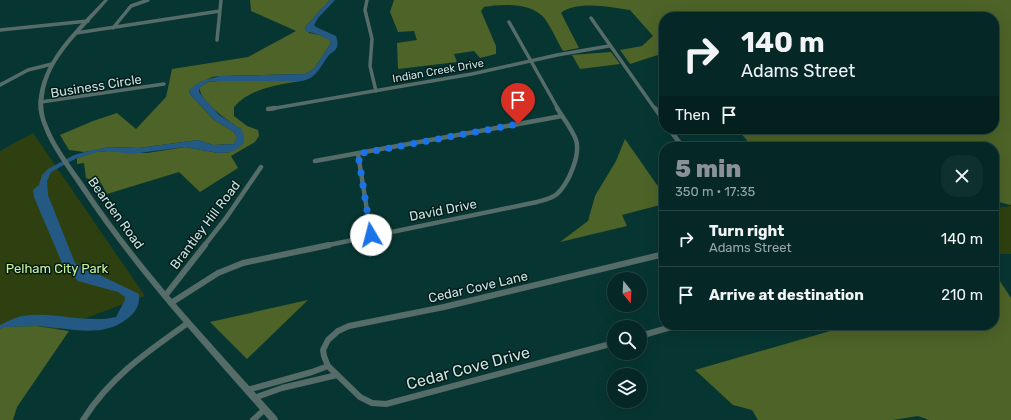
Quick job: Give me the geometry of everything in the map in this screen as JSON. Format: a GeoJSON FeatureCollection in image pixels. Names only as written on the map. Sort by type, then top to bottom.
{"type":"FeatureCollection","features":[{"type":"Feature","properties":{"kind":"street","name":"Bearden Road"},"geometry":{"type":"LineString","coordinates":[[106,0],[52,64],[46,77],[41,104],[45,126],[62,155],[108,225],[165,296],[274,420]]}},
{"type":"Feature","properties":{"kind":"street"},"geometry":{"type":"LineString","coordinates":[[113,28],[130,6],[138,2],[148,0]]}},
{"type":"Feature","properties":{"kind":"street"},"geometry":{"type":"LineString","coordinates":[[217,40],[221,0]]}},
{"type":"Feature","properties":{"kind":"street"},"geometry":{"type":"LineString","coordinates":[[367,0],[365,10],[372,39],[370,66],[376,91]]}},
{"type":"Feature","properties":{"kind":"street"},"geometry":{"type":"LineString","coordinates":[[83,27],[113,28],[220,11]]}},
{"type":"Feature","properties":{"kind":"street"},"geometry":{"type":"LineString","coordinates":[[590,18],[659,115]]}},
{"type":"Feature","properties":{"kind":"street"},"geometry":{"type":"LineString","coordinates":[[0,30],[88,21]]}},
{"type":"Feature","properties":{"kind":"street","name":"David Drive"},"geometry":{"type":"LineString","coordinates":[[171,303],[218,273],[242,263],[371,235],[537,202],[554,196],[566,183],[576,151],[576,141],[509,22]]}},
{"type":"Feature","properties":{"kind":"street"},"geometry":{"type":"LineString","coordinates":[[76,34],[106,28]]}},
{"type":"Feature","properties":{"kind":"street","name":"Indian Creek Drive"},"geometry":{"type":"LineString","coordinates":[[268,108],[466,75],[609,46]]}},
{"type":"Feature","properties":{"kind":"street"},"geometry":{"type":"LineString","coordinates":[[0,85],[28,70],[52,64]]}},
{"type":"Feature","properties":{"kind":"street","name":"Business Circle"},"geometry":{"type":"LineString","coordinates":[[41,104],[146,89],[164,84]]}},
{"type":"Feature","properties":{"kind":"street"},"geometry":{"type":"LineString","coordinates":[[315,161],[562,116]]}},
{"type":"Feature","properties":{"kind":"street"},"geometry":{"type":"LineString","coordinates":[[358,154],[371,235]]}},
{"type":"Feature","properties":{"kind":"street","name":"Brantley Hill Road"},"geometry":{"type":"LineString","coordinates":[[165,296],[226,218],[260,167]]}},
{"type":"Feature","properties":{"kind":"street","name":"Cedar Cove Lane"},"geometry":{"type":"LineString","coordinates":[[328,366],[324,356],[325,344],[331,336],[343,328],[444,307],[659,255]]}},
{"type":"Feature","properties":{"kind":"street"},"geometry":{"type":"LineString","coordinates":[[83,420],[100,393],[114,379],[130,365],[188,323]]}},
{"type":"Feature","properties":{"kind":"street"},"geometry":{"type":"LineString","coordinates":[[647,334],[661,330]]}},
{"type":"Feature","properties":{"kind":"street","name":"Cedar Cove Drive"},"geometry":{"type":"LineString","coordinates":[[328,366],[360,397],[374,403],[386,404],[607,345]]}},
{"type":"Feature","properties":{"kind":"street"},"geometry":{"type":"LineString","coordinates":[[247,390],[312,372],[328,366]]}},
{"type":"Feature","properties":{"kind":"street"},"geometry":{"type":"LineString","coordinates":[[254,398],[282,388],[337,375]]}},
{"type":"Feature","properties":{"kind":"street"},"geometry":{"type":"LineString","coordinates":[[253,420],[265,409]]}},
{"type":"Feature","properties":{"kind":"green space"},"geometry":{"type":"Polygon","coordinates":[[[250,0],[330,0],[305,27],[309,33],[320,35],[330,40],[331,43],[314,69],[305,74],[212,77],[189,90],[190,94],[213,119],[234,132],[237,137],[234,144],[213,145],[198,140],[139,148],[110,147],[84,152],[69,150],[60,135],[117,113],[136,129],[166,97],[172,69],[248,57],[296,31],[251,11],[250,0]]]}},
{"type":"Feature","properties":{"kind":"green space"},"geometry":{"type":"Polygon","coordinates":[[[394,0],[1011,0],[1011,205],[999,202],[999,142],[749,142],[741,134],[999,134],[999,12],[659,12],[659,55],[630,64],[620,50],[642,46],[653,36],[630,10],[614,7],[594,6],[567,9],[561,13],[579,48],[563,51],[548,23],[539,13],[525,7],[499,5],[484,7],[481,11],[496,46],[496,54],[480,58],[474,51],[454,54],[457,62],[398,69],[397,43],[417,40],[414,31],[398,32],[390,12],[394,0]]]}},
{"type":"Feature","properties":{"kind":"green space"},"geometry":{"type":"Polygon","coordinates":[[[611,52],[620,64],[580,69],[572,55],[611,52]]]}},
{"type":"Feature","properties":{"kind":"green space"},"geometry":{"type":"Polygon","coordinates":[[[218,81],[301,81],[256,91],[248,95],[234,107],[234,116],[247,126],[258,130],[259,136],[255,142],[231,156],[238,168],[200,192],[179,172],[107,194],[101,183],[86,178],[84,163],[77,164],[77,158],[96,152],[109,151],[147,153],[185,147],[218,153],[231,152],[241,129],[223,117],[209,104],[200,92],[200,87],[208,82],[218,81]]]}},
{"type":"Feature","properties":{"kind":"green space","name":"Pelham City Park"},"geometry":{"type":"Polygon","coordinates":[[[33,133],[145,296],[43,334],[0,389],[0,151],[33,133]]]}},
{"type":"Feature","properties":{"kind":"green space"},"geometry":{"type":"Polygon","coordinates":[[[625,139],[659,188],[659,205],[622,215],[627,226],[560,242],[588,221],[595,196],[616,161],[625,139]]]}},
{"type":"Feature","properties":{"kind":"green space"},"geometry":{"type":"Polygon","coordinates":[[[1011,206],[1011,254],[999,254],[999,207],[1011,206]]]}},
{"type":"Feature","properties":{"kind":"green space"},"geometry":{"type":"Polygon","coordinates":[[[999,280],[1011,298],[1011,420],[929,420],[918,416],[893,420],[758,420],[752,410],[733,405],[695,370],[834,330],[999,330],[999,280]]]}},
{"type":"Feature","properties":{"kind":"green space"},"geometry":{"type":"Polygon","coordinates":[[[308,300],[247,359],[210,322],[308,300]]]}},
{"type":"Feature","properties":{"kind":"green space"},"geometry":{"type":"Polygon","coordinates":[[[36,326],[69,331],[17,407],[13,420],[0,420],[0,329],[4,327],[36,326]]]}},
{"type":"Feature","properties":{"kind":"water"},"geometry":{"type":"Polygon","coordinates":[[[330,0],[335,0],[318,18],[314,25],[336,36],[338,42],[335,50],[329,55],[315,75],[311,78],[301,81],[218,81],[208,82],[200,87],[199,92],[219,115],[241,129],[244,136],[244,143],[236,150],[218,153],[185,147],[131,154],[109,151],[97,152],[77,158],[51,172],[47,181],[48,195],[75,263],[139,294],[138,304],[131,316],[118,325],[107,329],[83,331],[35,326],[4,327],[0,329],[0,325],[14,318],[23,316],[46,315],[93,319],[116,317],[125,300],[125,297],[118,292],[78,281],[62,263],[34,197],[33,190],[39,185],[42,175],[48,169],[74,155],[110,147],[139,148],[198,140],[213,145],[234,144],[237,137],[234,132],[213,119],[190,94],[189,90],[202,81],[220,76],[305,74],[314,69],[331,43],[329,40],[320,35],[305,31],[305,27],[330,0]]]}},
{"type":"Feature","properties":{"kind":"route"},"geometry":{"type":"LineString","coordinates":[[371,235],[362,171],[358,154],[518,124]]}}]}
